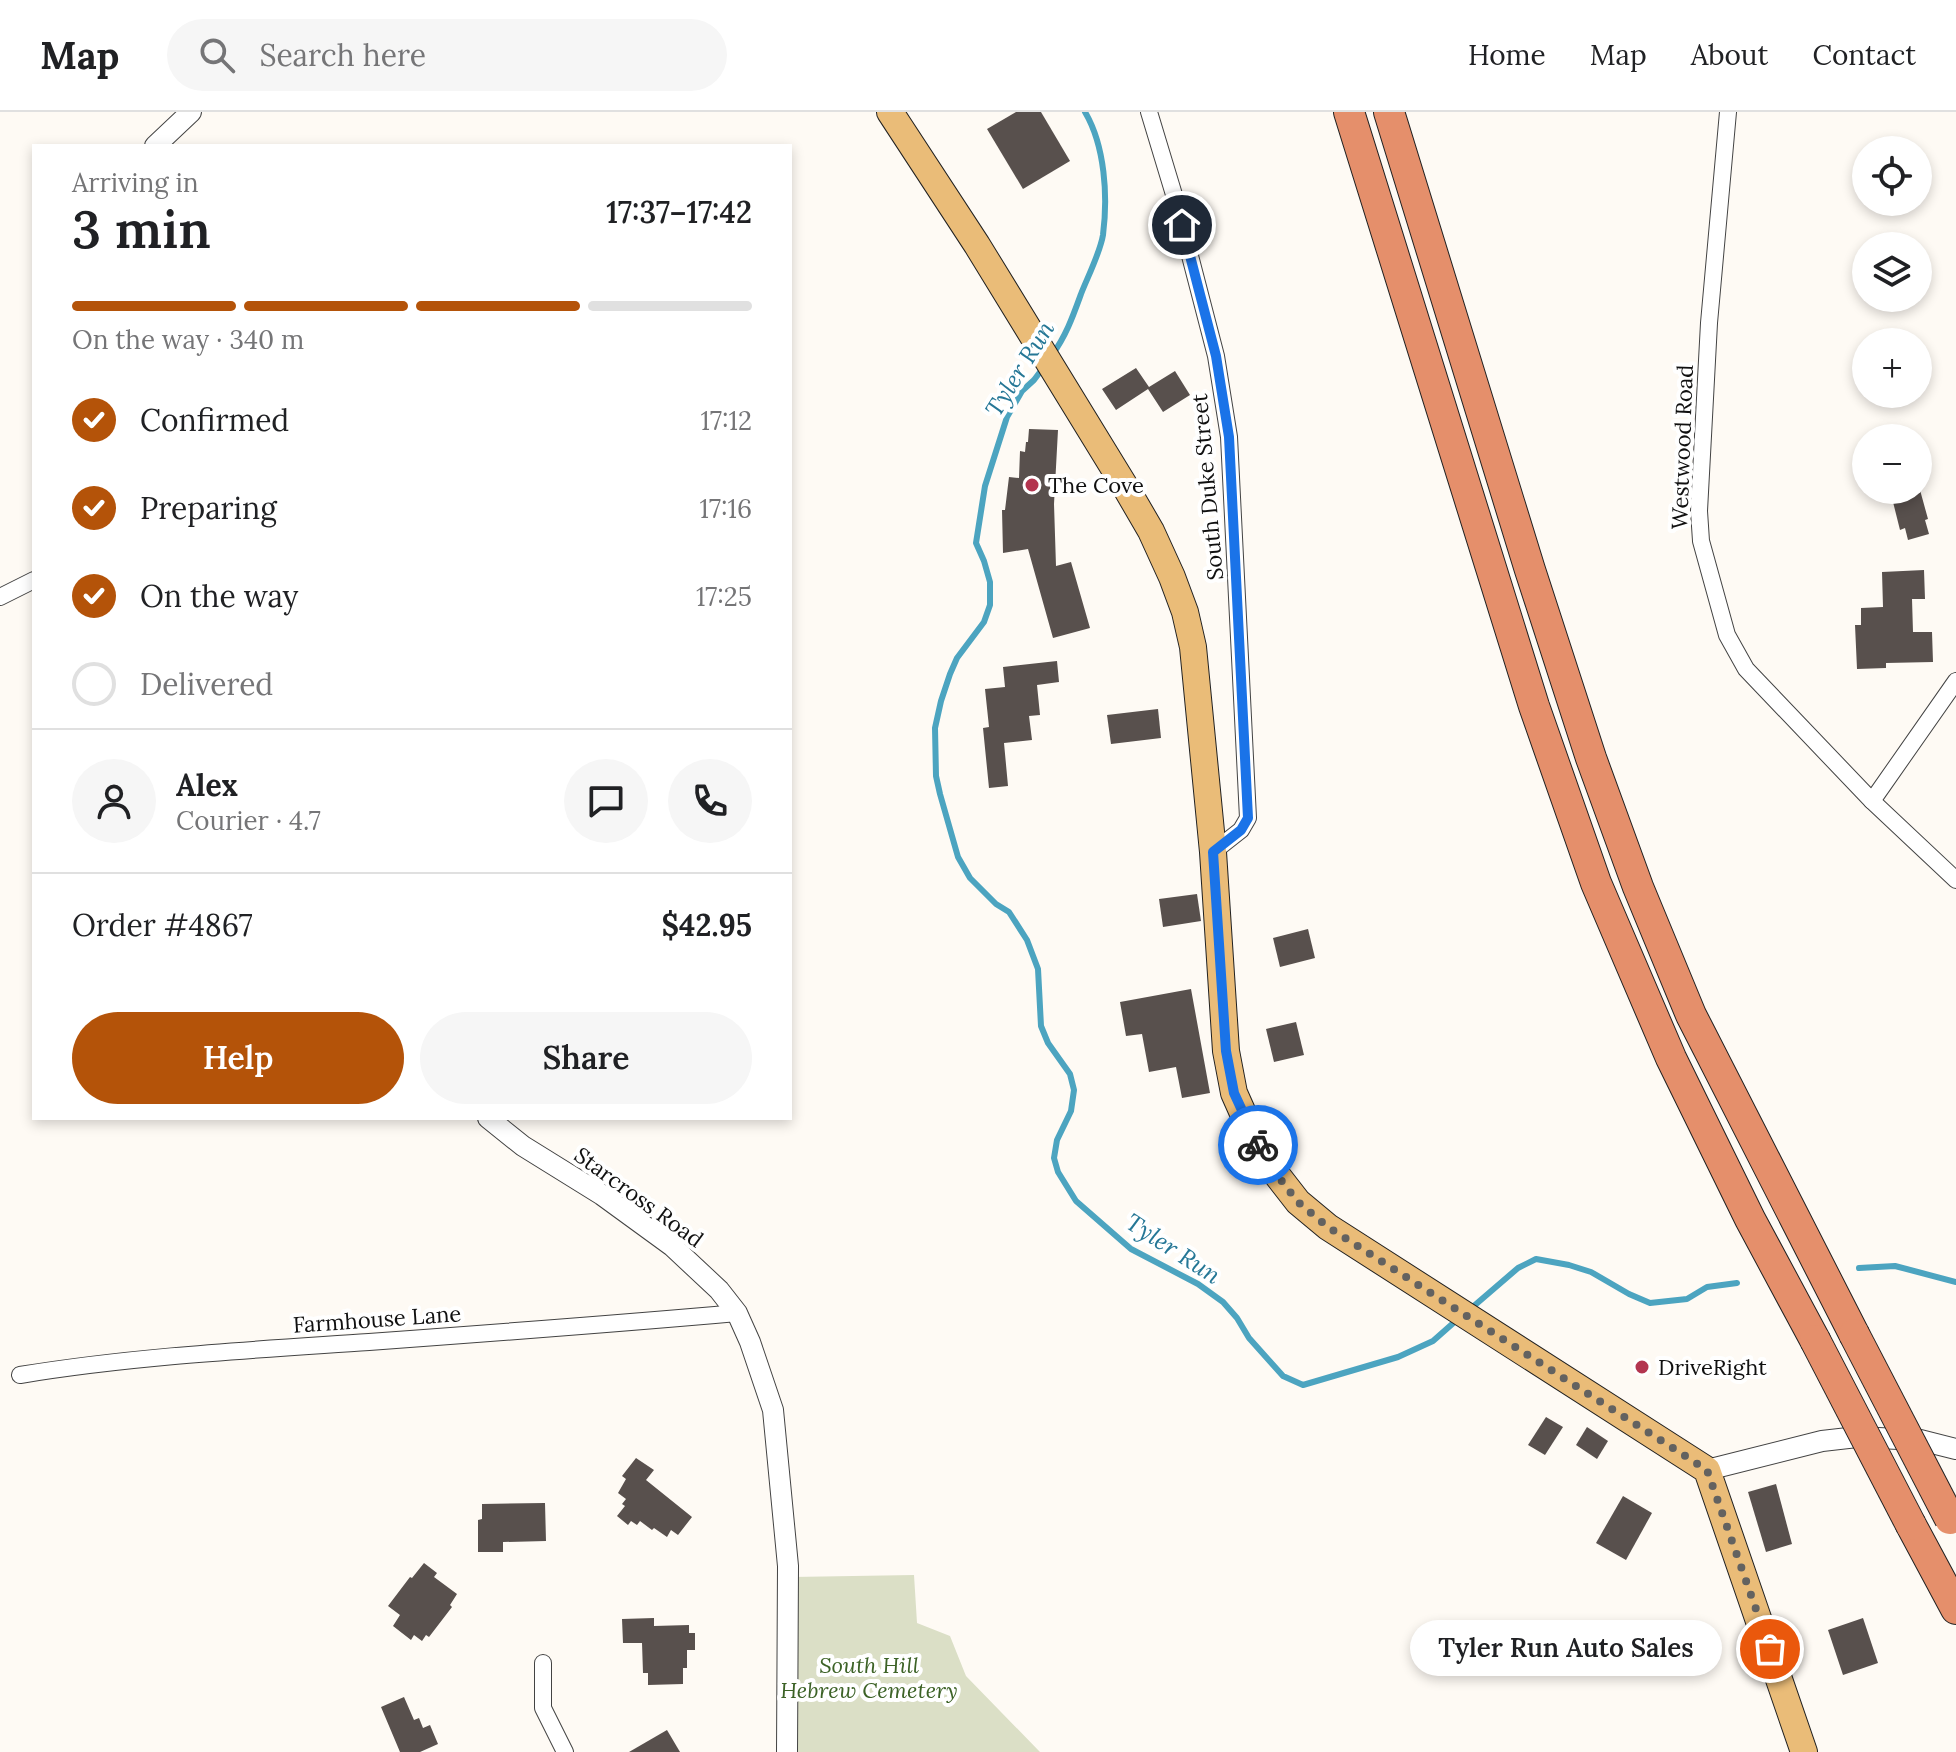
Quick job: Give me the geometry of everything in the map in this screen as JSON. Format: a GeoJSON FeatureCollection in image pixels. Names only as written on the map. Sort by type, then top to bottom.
{"type":"FeatureCollection","features":[{"type":"Feature","properties":{"kind":"highway"},"geometry":{"type":"LineString","coordinates":[[1349,112],[1534,706],[1596,883],[1654,1022],[1750,1219],[1956,1609]]}},
{"type":"Feature","properties":{"kind":"highway"},"geometry":{"type":"LineString","coordinates":[[1389,112],[1591,758],[1638,887],[1691,1015],[1953,1525]]}},
{"type":"Feature","properties":{"kind":"main road"},"geometry":{"type":"LineString","coordinates":[[890,112],[977,245],[1151,531],[1185,612],[1194,655],[1213,852],[1226,1051],[1234,1093],[1254,1138],[1298,1202],[1328,1227],[1707,1470],[1804,1752]]}},
{"type":"Feature","properties":{"kind":"street"},"geometry":{"type":"LineString","coordinates":[[157,144],[191,112]]}},
{"type":"Feature","properties":{"kind":"street","name":"South Duke Street"},"geometry":{"type":"LineString","coordinates":[[1149,112],[1216,356],[1229,437],[1248,818],[1241,830],[1213,852]]}},
{"type":"Feature","properties":{"kind":"street","name":"Westwood Road"},"geometry":{"type":"LineString","coordinates":[[1728,112],[1709,323],[1699,511],[1701,541],[1727,635],[1746,669],[1872,801],[1956,880]]}},
{"type":"Feature","properties":{"kind":"street"},"geometry":{"type":"LineString","coordinates":[[0,597],[32,581]]}},
{"type":"Feature","properties":{"kind":"street"},"geometry":{"type":"LineString","coordinates":[[1872,801],[1956,681]]}},
{"type":"Feature","properties":{"kind":"street","name":"Starcross Road"},"geometry":{"type":"LineString","coordinates":[[490,1120],[523,1146],[602,1195],[672,1246],[719,1290],[737,1313],[773,1410],[788,1566],[787,1752]]}},
{"type":"Feature","properties":{"kind":"street","name":"Farmhouse Lane"},"geometry":{"type":"LineString","coordinates":[[20,1375],[86,1364],[214,1352],[737,1313]]}},
{"type":"Feature","properties":{"kind":"street"},"geometry":{"type":"LineString","coordinates":[[1707,1470],[1822,1441],[1857,1437],[1920,1440],[1956,1449]]}},
{"type":"Feature","properties":{"kind":"street"},"geometry":{"type":"LineString","coordinates":[[543,1663],[543,1708],[565,1752]]}},
{"type":"Feature","properties":{"kind":"green space","name":"South Hill Hebrew Cemetery"},"geometry":{"type":"Polygon","coordinates":[[[914,1575],[917,1623],[950,1636],[966,1676],[1040,1752],[795,1752],[792,1577],[914,1575]]]}},
{"type":"Feature","properties":{"kind":"building"},"geometry":{"type":"Polygon","coordinates":[[[1016,112],[1041,112],[1070,161],[1023,189],[987,129],[1016,112]]]}},
{"type":"Feature","properties":{"kind":"building"},"geometry":{"type":"Polygon","coordinates":[[[1136,368],[1149,387],[1175,371],[1190,395],[1163,412],[1148,389],[1116,410],[1102,389],[1136,368]]]}},
{"type":"Feature","properties":{"kind":"building","name":"The Cove"},"geometry":{"type":"Polygon","coordinates":[[[1029,429],[1058,430],[1054,504],[1056,566],[1071,562],[1090,628],[1053,638],[1028,549],[1003,553],[1002,510],[1005,510],[1009,477],[1019,478],[1020,451],[1025,452],[1029,429]]]}},
{"type":"Feature","properties":{"kind":"building"},"geometry":{"type":"Polygon","coordinates":[[[1894,504],[1924,504],[1929,534],[1908,540],[1905,528],[1900,530],[1894,504]]]}},
{"type":"Feature","properties":{"kind":"building"},"geometry":{"type":"Polygon","coordinates":[[[1924,570],[1925,599],[1912,599],[1913,632],[1932,632],[1933,662],[1886,663],[1886,668],[1857,669],[1855,625],[1861,625],[1861,608],[1883,607],[1882,572],[1924,570]]]}},
{"type":"Feature","properties":{"kind":"building"},"geometry":{"type":"Polygon","coordinates":[[[1057,661],[1059,682],[1037,685],[1040,715],[1029,716],[1032,740],[1004,743],[1008,786],[989,788],[983,728],[989,727],[985,689],[1005,687],[1003,667],[1057,661]]]}},
{"type":"Feature","properties":{"kind":"building"},"geometry":{"type":"Polygon","coordinates":[[[1158,709],[1161,738],[1111,744],[1107,715],[1158,709]]]}},
{"type":"Feature","properties":{"kind":"building"},"geometry":{"type":"Polygon","coordinates":[[[1197,894],[1201,921],[1163,927],[1159,899],[1197,894]]]}},
{"type":"Feature","properties":{"kind":"building"},"geometry":{"type":"Polygon","coordinates":[[[1308,929],[1315,958],[1280,967],[1273,938],[1308,929]]]}},
{"type":"Feature","properties":{"kind":"building"},"geometry":{"type":"Polygon","coordinates":[[[1191,989],[1210,1093],[1182,1098],[1176,1067],[1149,1072],[1142,1034],[1126,1036],[1120,1002],[1191,989]]]}},
{"type":"Feature","properties":{"kind":"building"},"geometry":{"type":"Polygon","coordinates":[[[1296,1022],[1304,1055],[1274,1062],[1266,1029],[1296,1022]]]}},
{"type":"Feature","properties":{"kind":"building"},"geometry":{"type":"Polygon","coordinates":[[[1546,1417],[1563,1427],[1545,1455],[1528,1445],[1546,1417]]]}},
{"type":"Feature","properties":{"kind":"building"},"geometry":{"type":"Polygon","coordinates":[[[1587,1427],[1608,1441],[1597,1459],[1576,1445],[1587,1427]]]}},
{"type":"Feature","properties":{"kind":"building"},"geometry":{"type":"Polygon","coordinates":[[[636,1458],[654,1470],[646,1480],[692,1517],[678,1535],[671,1530],[667,1537],[640,1521],[637,1525],[631,1521],[628,1525],[617,1516],[626,1499],[618,1493],[626,1479],[622,1476],[636,1458]]]}},
{"type":"Feature","properties":{"kind":"building"},"geometry":{"type":"Polygon","coordinates":[[[1776,1484],[1792,1544],[1766,1552],[1748,1492],[1776,1484]]]}},
{"type":"Feature","properties":{"kind":"building"},"geometry":{"type":"Polygon","coordinates":[[[1623,1496],[1652,1513],[1626,1560],[1596,1543],[1623,1496]]]}},
{"type":"Feature","properties":{"kind":"building"},"geometry":{"type":"Polygon","coordinates":[[[545,1503],[546,1541],[503,1542],[503,1552],[478,1552],[478,1520],[482,1519],[482,1504],[545,1503]]]}},
{"type":"Feature","properties":{"kind":"building"},"geometry":{"type":"Polygon","coordinates":[[[424,1563],[437,1573],[434,1577],[457,1594],[450,1605],[452,1607],[429,1637],[426,1635],[422,1641],[414,1635],[411,1640],[393,1626],[400,1615],[388,1606],[424,1563]]]}},
{"type":"Feature","properties":{"kind":"building"},"geometry":{"type":"Polygon","coordinates":[[[654,1618],[654,1626],[689,1625],[689,1633],[695,1633],[695,1650],[687,1650],[683,1684],[648,1685],[648,1673],[643,1673],[642,1643],[623,1643],[622,1619],[654,1618]]]}},
{"type":"Feature","properties":{"kind":"building"},"geometry":{"type":"Polygon","coordinates":[[[1863,1618],[1878,1663],[1843,1675],[1828,1630],[1863,1618]]]}},
{"type":"Feature","properties":{"kind":"building"},"geometry":{"type":"Polygon","coordinates":[[[404,1697],[414,1720],[419,1718],[423,1728],[430,1725],[438,1744],[420,1752],[400,1752],[381,1707],[404,1697]]]}},
{"type":"Feature","properties":{"kind":"building"},"geometry":{"type":"Polygon","coordinates":[[[667,1730],[680,1752],[629,1752],[667,1730]]]}},
{"type":"Feature","properties":{"kind":"waterway","name":"Tyler Run"},"geometry":{"type":"LineString","coordinates":[[1052,355],[1069,326],[1103,235],[1105,204],[1101,156],[1085,112]]}},
{"type":"Feature","properties":{"kind":"waterway","name":"Tyler Run"},"geometry":{"type":"LineString","coordinates":[[1043,368],[1022,391],[1007,417],[985,486],[976,543],[990,582],[990,605],[984,622],[957,658],[935,728],[936,776],[958,857],[970,878],[996,904],[1009,912],[1027,940],[1038,969],[1041,1026],[1048,1043],[1070,1074],[1074,1090],[1071,1111],[1057,1140],[1054,1158],[1058,1172],[1076,1201],[1131,1249],[1198,1284],[1223,1302],[1249,1338],[1283,1376],[1303,1385],[1398,1357],[1433,1341],[1459,1318]]}},
{"type":"Feature","properties":{"kind":"waterway","name":"Tyler Run"},"geometry":{"type":"LineString","coordinates":[[1468,1311],[1518,1268],[1536,1259],[1591,1272],[1650,1303],[1687,1299],[1707,1287],[1737,1283]]}},
{"type":"Feature","properties":{"kind":"waterway","name":"Tyler Run"},"geometry":{"type":"LineString","coordinates":[[1859,1268],[1895,1266],[1956,1282]]}},
{"type":"Feature","properties":{"kind":"way so far"},"geometry":{"type":"LineString","coordinates":[[1258,1145],[1298,1202],[1328,1227],[1707,1470],[1770,1649]]}},
{"type":"Feature","properties":{"kind":"place","name":"The Cove"},"geometry":{"type":"Point","coordinates":[1032,485]}},
{"type":"Feature","properties":{"kind":"place","name":"DriveRight"},"geometry":{"type":"Point","coordinates":[1642,1367]}},
{"type":"Feature","properties":{"kind":"place","name":"Tyler Run Auto Sales"},"geometry":{"type":"Point","coordinates":[1770,1649]}},
{"type":"Feature","properties":{"kind":"route"},"geometry":{"type":"LineString","coordinates":[[1182,225],[1216,356],[1229,437],[1248,818],[1241,830],[1213,852],[1226,1051],[1234,1093],[1258,1145]]}}]}
